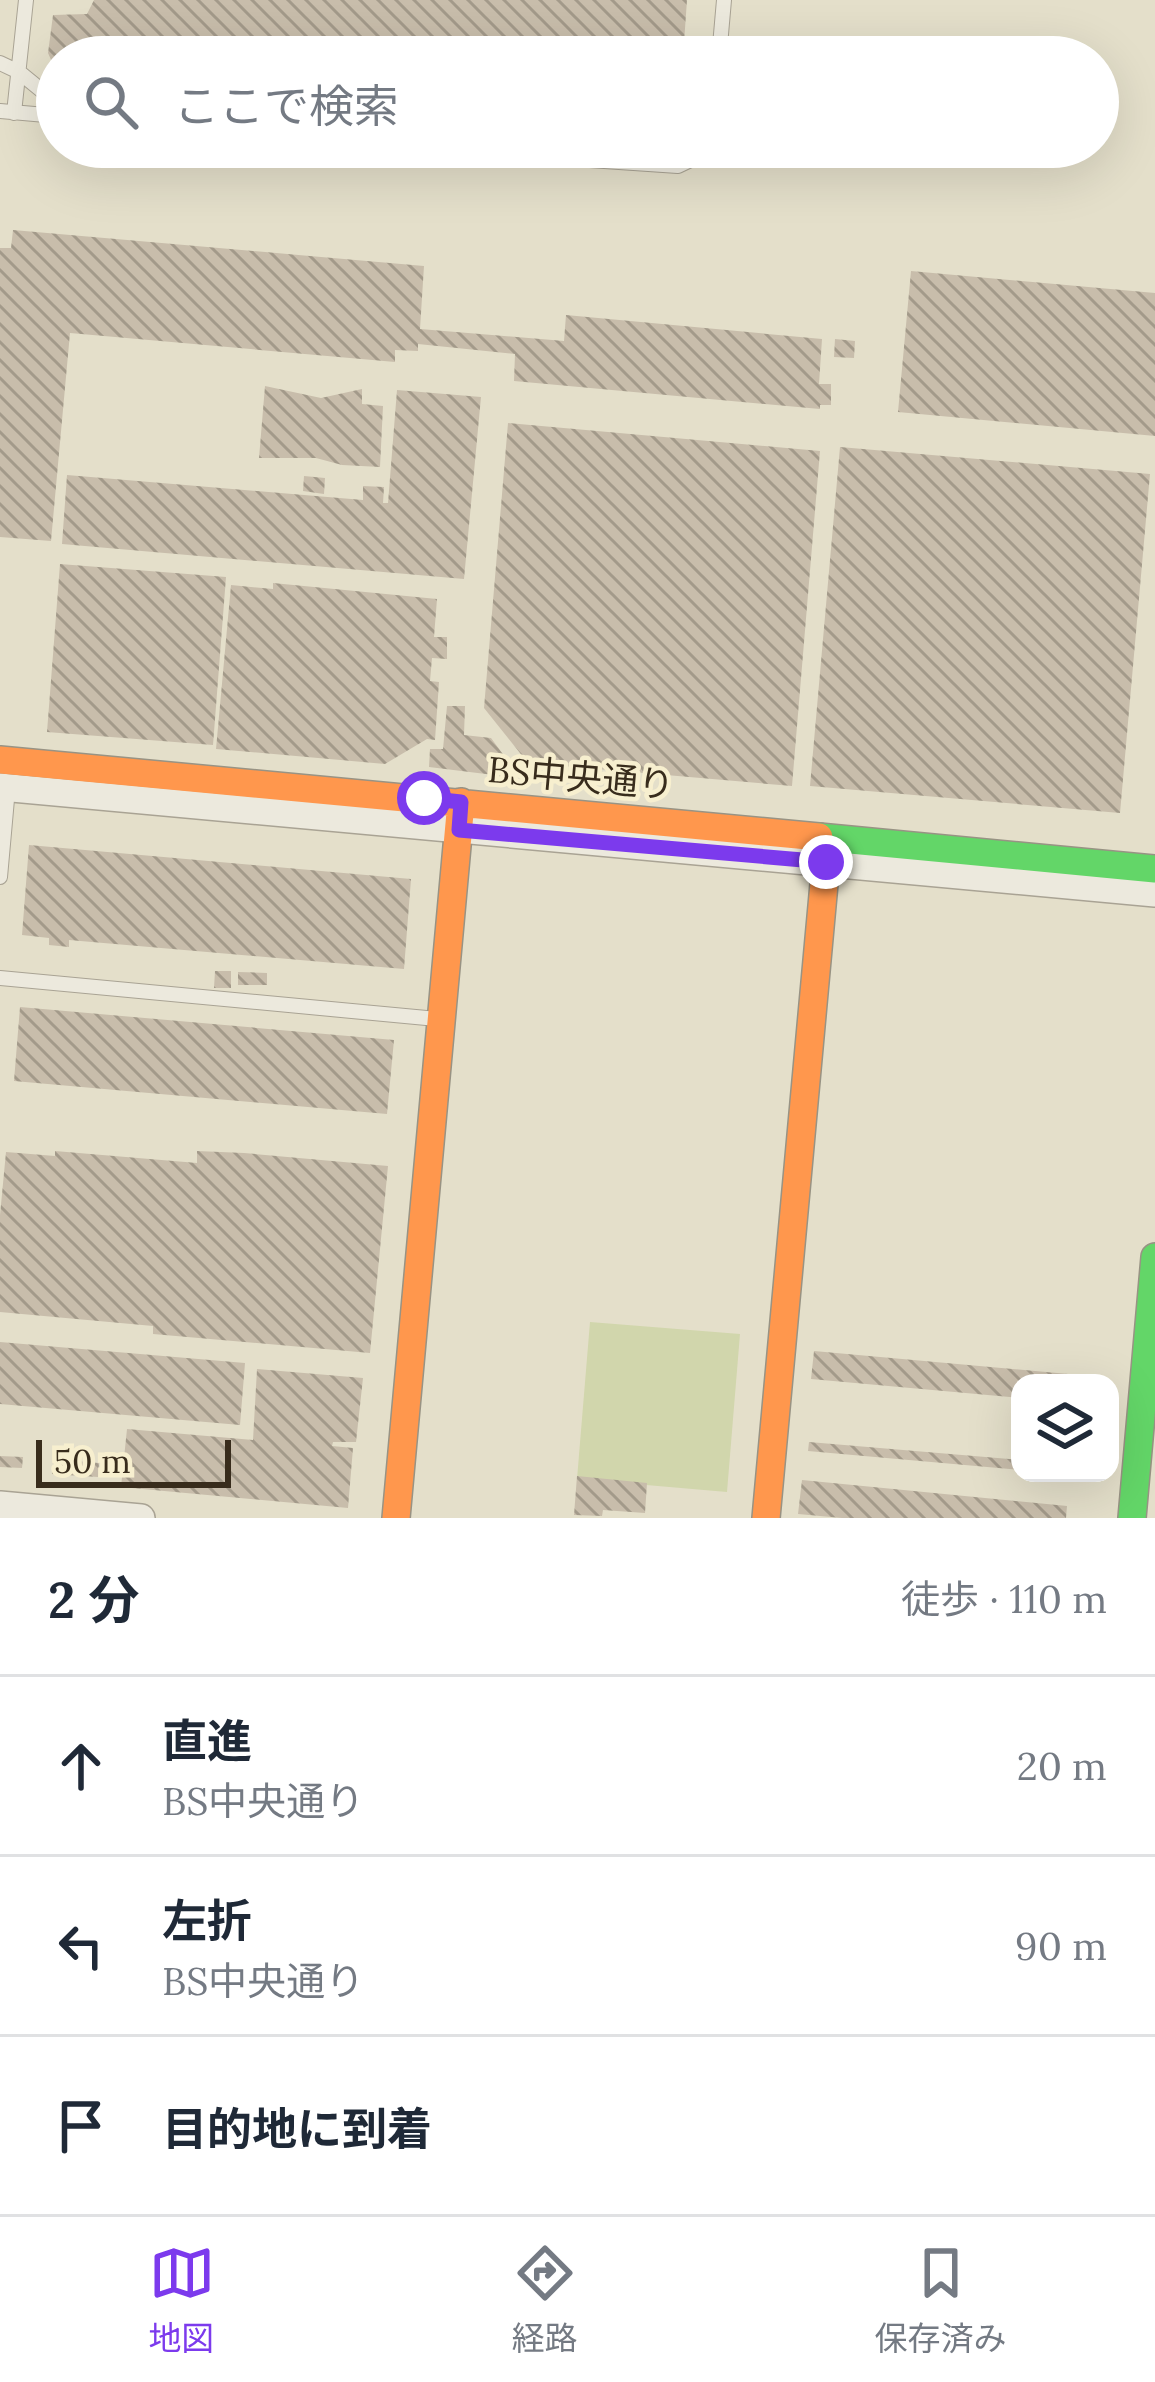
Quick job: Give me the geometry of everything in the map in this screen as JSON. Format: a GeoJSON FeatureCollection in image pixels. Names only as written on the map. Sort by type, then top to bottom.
{"type":"FeatureCollection","features":[{"type":"Feature","properties":{"kind":"street","name":"BS中央通り"},"geometry":{"type":"LineString","coordinates":[[0,760],[826,862],[1155,892]]}},
{"type":"Feature","properties":{"kind":"street","name":"BS中央通り"},"geometry":{"type":"LineString","coordinates":[[4,787],[1155,868]]}},
{"type":"Feature","properties":{"kind":"street"},"geometry":{"type":"LineString","coordinates":[[396,1518],[460,816]]}},
{"type":"Feature","properties":{"kind":"street"},"geometry":{"type":"LineString","coordinates":[[766,1518],[826,862]]}},
{"type":"Feature","properties":{"kind":"street"},"geometry":{"type":"LineString","coordinates":[[1132,1518],[1155,1257]]}},
{"type":"Feature","properties":{"kind":"street"},"geometry":{"type":"LineString","coordinates":[[0,1505],[141,1518]]}},
{"type":"Feature","properties":{"kind":"lane"},"geometry":{"type":"LineString","coordinates":[[7,112],[19,71],[26,0]]}},
{"type":"Feature","properties":{"kind":"lane"},"geometry":{"type":"LineString","coordinates":[[721,36],[724,0]]}},
{"type":"Feature","properties":{"kind":"lane"},"geometry":{"type":"LineString","coordinates":[[0,63],[36,85]]}},
{"type":"Feature","properties":{"kind":"lane"},"geometry":{"type":"LineString","coordinates":[[0,877],[4,787]]}},
{"type":"Feature","properties":{"kind":"lane"},"geometry":{"type":"LineString","coordinates":[[0,979],[443,1020]]}},
{"type":"Feature","properties":{"kind":"green space"},"geometry":{"type":"Polygon","coordinates":[[[590,1322],[740,1334],[727,1492],[577,1479],[590,1322]]]}},
{"type":"Feature","properties":{"kind":"building"},"geometry":{"type":"Polygon","coordinates":[[[94,0],[687,0],[684,36],[50,36],[53,15],[87,14],[94,0]]]}},
{"type":"Feature","properties":{"kind":"building"},"geometry":{"type":"Polygon","coordinates":[[[13,230],[424,266],[420,329],[564,341],[566,315],[822,339],[819,384],[831,384],[831,405],[820,405],[820,409],[514,381],[515,354],[418,344],[418,351],[395,350],[395,362],[70,333],[51,541],[0,537],[0,248],[11,248],[13,230]]]}},
{"type":"Feature","properties":{"kind":"building"},"geometry":{"type":"Polygon","coordinates":[[[911,271],[1155,293],[1155,436],[898,412],[911,271]]]}},
{"type":"Feature","properties":{"kind":"building"},"geometry":{"type":"Polygon","coordinates":[[[835,339],[855,341],[854,358],[834,357],[835,339]]]}},
{"type":"Feature","properties":{"kind":"building"},"geometry":{"type":"Polygon","coordinates":[[[265,386],[321,398],[362,389],[362,404],[383,406],[380,467],[316,458],[259,458],[265,386]]]}},
{"type":"Feature","properties":{"kind":"building"},"geometry":{"type":"Polygon","coordinates":[[[397,390],[481,397],[464,579],[62,544],[67,475],[363,500],[363,486],[384,487],[383,503],[388,503],[397,390]]]}},
{"type":"Feature","properties":{"kind":"building"},"geometry":{"type":"Polygon","coordinates":[[[508,423],[820,451],[792,786],[528,763],[484,708],[508,423]]]}},
{"type":"Feature","properties":{"kind":"building"},"geometry":{"type":"Polygon","coordinates":[[[840,447],[1150,474],[1120,813],[810,786],[840,447]]]}},
{"type":"Feature","properties":{"kind":"building"},"geometry":{"type":"Polygon","coordinates":[[[304,476],[325,478],[324,494],[303,491],[304,476]]]}},
{"type":"Feature","properties":{"kind":"building"},"geometry":{"type":"Polygon","coordinates":[[[60,564],[226,577],[213,745],[47,732],[60,564]]]}},
{"type":"Feature","properties":{"kind":"building"},"geometry":{"type":"Polygon","coordinates":[[[273,583],[437,599],[434,637],[447,637],[447,659],[432,658],[430,681],[439,682],[435,740],[427,739],[385,764],[216,749],[231,585],[273,589],[273,583]]]}},
{"type":"Feature","properties":{"kind":"building"},"geometry":{"type":"Polygon","coordinates":[[[447,706],[465,706],[464,735],[491,738],[511,765],[511,777],[429,767],[430,749],[443,749],[447,706]]]}},
{"type":"Feature","properties":{"kind":"building"},"geometry":{"type":"Polygon","coordinates":[[[29,845],[411,879],[404,969],[69,940],[69,947],[49,945],[49,938],[22,935],[29,845]]]}},
{"type":"Feature","properties":{"kind":"building"},"geometry":{"type":"Polygon","coordinates":[[[215,971],[231,971],[231,988],[214,988],[215,971]]]}},
{"type":"Feature","properties":{"kind":"building"},"geometry":{"type":"Polygon","coordinates":[[[238,972],[267,973],[267,985],[238,985],[238,972]]]}},
{"type":"Feature","properties":{"kind":"building"},"geometry":{"type":"Polygon","coordinates":[[[20,1007],[394,1040],[387,1114],[14,1081],[20,1007]]]}},
{"type":"Feature","properties":{"kind":"building"},"geometry":{"type":"Polygon","coordinates":[[[55,1151],[197,1163],[197,1151],[244,1153],[388,1166],[370,1353],[153,1334],[153,1326],[0,1312],[0,1215],[6,1152],[55,1156],[55,1151]]]}},
{"type":"Feature","properties":{"kind":"building"},"geometry":{"type":"Polygon","coordinates":[[[0,1342],[245,1363],[240,1425],[0,1404],[0,1342]]]}},
{"type":"Feature","properties":{"kind":"building"},"geometry":{"type":"Polygon","coordinates":[[[814,1351],[1068,1374],[1011,1374],[1011,1397],[811,1379],[814,1351]]]}},
{"type":"Feature","properties":{"kind":"building"},"geometry":{"type":"Polygon","coordinates":[[[257,1369],[363,1378],[356,1442],[333,1442],[332,1446],[353,1448],[348,1508],[121,1487],[127,1429],[253,1440],[257,1369]]]}},
{"type":"Feature","properties":{"kind":"building"},"geometry":{"type":"Polygon","coordinates":[[[809,1442],[1011,1459],[1011,1469],[808,1451],[809,1442]]]}},
{"type":"Feature","properties":{"kind":"building"},"geometry":{"type":"Polygon","coordinates":[[[0,1456],[23,1457],[22,1468],[0,1467],[0,1456]]]}},
{"type":"Feature","properties":{"kind":"building"},"geometry":{"type":"Polygon","coordinates":[[[54,1459],[99,1463],[98,1477],[52,1474],[54,1459]]]}},
{"type":"Feature","properties":{"kind":"building"},"geometry":{"type":"Polygon","coordinates":[[[577,1476],[647,1483],[645,1513],[603,1510],[602,1516],[574,1515],[577,1476]]]}},
{"type":"Feature","properties":{"kind":"building"},"geometry":{"type":"Polygon","coordinates":[[[802,1480],[1067,1506],[1066,1518],[798,1514],[802,1480]]]}},
{"type":"Feature","properties":{"kind":"traffic: fast"},"geometry":{"type":"LineString","coordinates":[[819,837],[1155,869]]}},
{"type":"Feature","properties":{"kind":"traffic: fast"},"geometry":{"type":"LineString","coordinates":[[1132,1518],[1155,1257]]}},
{"type":"Feature","properties":{"kind":"traffic: slow"},"geometry":{"type":"LineString","coordinates":[[0,760],[819,837]]}},
{"type":"Feature","properties":{"kind":"traffic: slow"},"geometry":{"type":"LineString","coordinates":[[396,1518],[461,802]]}},
{"type":"Feature","properties":{"kind":"traffic: slow"},"geometry":{"type":"LineString","coordinates":[[766,1518],[826,862]]}},
{"type":"Feature","properties":{"kind":"route"},"geometry":{"type":"LineString","coordinates":[[424,798],[461,802],[459,830],[826,862]]}}]}
